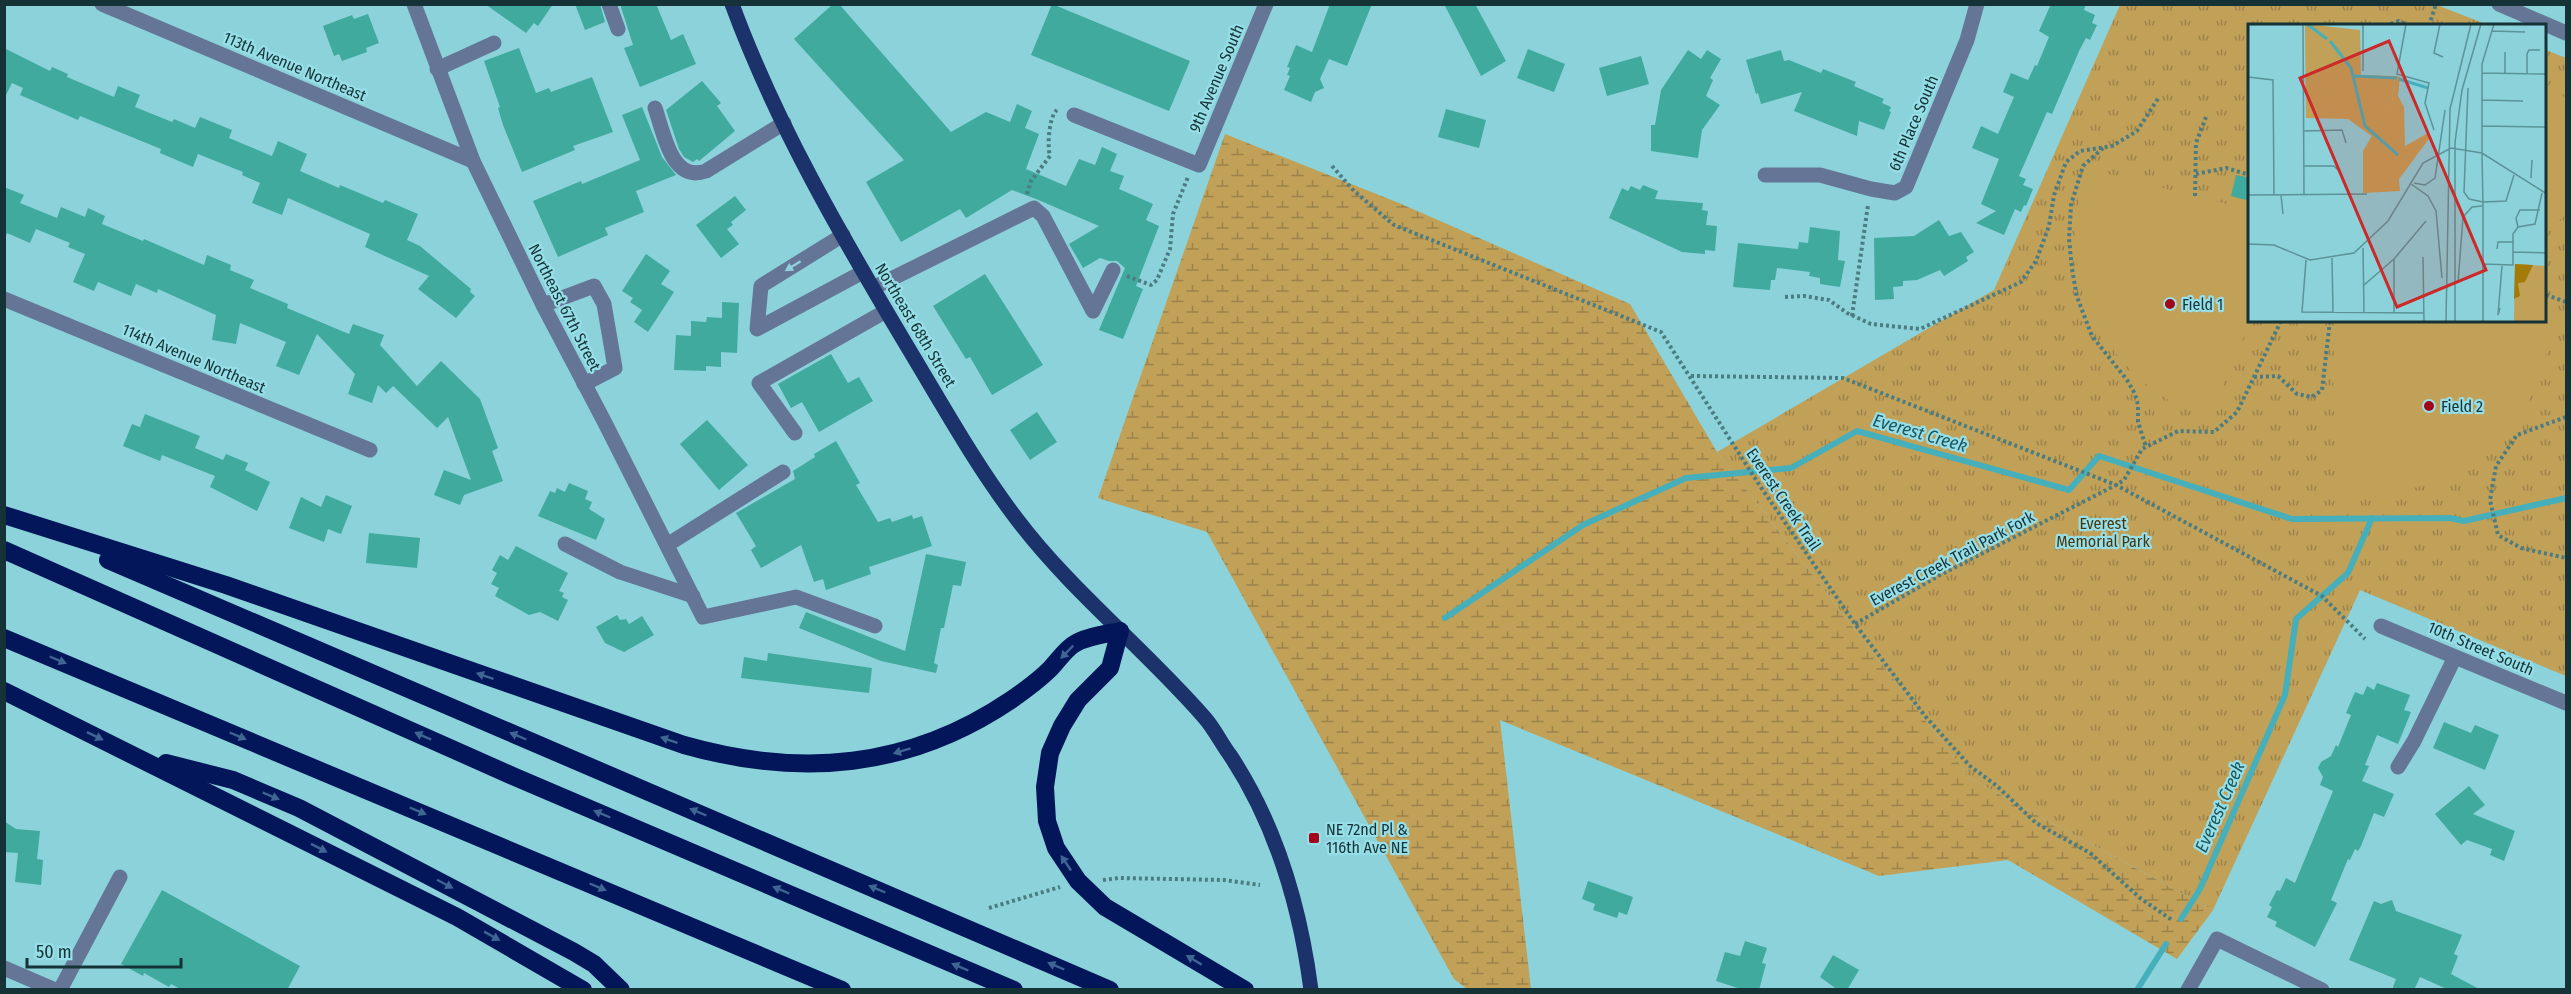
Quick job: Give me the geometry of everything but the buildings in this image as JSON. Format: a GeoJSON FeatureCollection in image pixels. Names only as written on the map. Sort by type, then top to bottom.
{"type":"FeatureCollection","features":[{"type":"Feature","properties":{"kind":"highway"},"geometry":{"type":"LineString","coordinates":[[4,515],[226,585],[684,746],[760,763],[818,765],[858,760],[895,753],[938,739],[1012,700],[1048,671],[1076,643],[1120,631]]}},
{"type":"Feature","properties":{"kind":"highway"},"geometry":{"type":"LineString","coordinates":[[4,515],[1110,990]]}},
{"type":"Feature","properties":{"kind":"highway"},"geometry":{"type":"LineString","coordinates":[[4,550],[515,777],[1014,990]]}},
{"type":"Feature","properties":{"kind":"highway"},"geometry":{"type":"LineString","coordinates":[[1120,631],[1110,668],[1078,700],[1062,726],[1050,753],[1045,787],[1047,821],[1056,848],[1078,882],[1105,907],[1245,990]]}},
{"type":"Feature","properties":{"kind":"highway"},"geometry":{"type":"LineString","coordinates":[[4,638],[842,990]]}},
{"type":"Feature","properties":{"kind":"highway"},"geometry":{"type":"LineString","coordinates":[[4,691],[457,917],[583,990]]}},
{"type":"Feature","properties":{"kind":"highway"},"geometry":{"type":"LineString","coordinates":[[135,756],[233,780],[299,808],[574,952],[594,964],[621,990]]}},
{"type":"Feature","properties":{"kind":"main road","name":"Northeast 68th Street"},"geometry":{"type":"LineString","coordinates":[[732,4],[784,123],[843,235],[984,474],[1049,557],[1206,720],[1245,778],[1271,830],[1282,860],[1294,900],[1311,990]]}},
{"type":"Feature","properties":{"kind":"street","name":"113th Avenue Northeast"},"geometry":{"type":"LineString","coordinates":[[102,4],[473,161]]}},
{"type":"Feature","properties":{"kind":"street","name":"Northeast 67th Street"},"geometry":{"type":"LineString","coordinates":[[414,4],[473,161],[543,306],[703,617],[796,597],[875,626]]}},
{"type":"Feature","properties":{"kind":"street"},"geometry":{"type":"LineString","coordinates":[[609,4],[618,29]]}},
{"type":"Feature","properties":{"kind":"street","name":"9th Avenue South"},"geometry":{"type":"LineString","coordinates":[[1199,165],[1266,4]]}},
{"type":"Feature","properties":{"kind":"street","name":"6th Place South"},"geometry":{"type":"LineString","coordinates":[[1765,175],[1820,175],[1895,193],[1906,187],[1967,40],[1977,4]]}},
{"type":"Feature","properties":{"kind":"street"},"geometry":{"type":"LineString","coordinates":[[2499,4],[2545,24]]}},
{"type":"Feature","properties":{"kind":"street"},"geometry":{"type":"LineString","coordinates":[[2547,25],[2566,33]]}},
{"type":"Feature","properties":{"kind":"street"},"geometry":{"type":"LineString","coordinates":[[437,69],[494,43]]}},
{"type":"Feature","properties":{"kind":"street"},"geometry":{"type":"LineString","coordinates":[[656,108],[671,154],[681,170],[695,175],[706,171],[784,123]]}},
{"type":"Feature","properties":{"kind":"street"},"geometry":{"type":"LineString","coordinates":[[1074,115],[1199,165]]}},
{"type":"Feature","properties":{"kind":"street"},"geometry":{"type":"LineString","coordinates":[[873,288],[1034,208],[1042,216],[1093,311],[1113,270]]}},
{"type":"Feature","properties":{"kind":"street"},"geometry":{"type":"LineString","coordinates":[[843,235],[761,286],[756,328],[863,272]]}},
{"type":"Feature","properties":{"kind":"street"},"geometry":{"type":"LineString","coordinates":[[543,306],[594,286],[604,304],[615,368],[584,384]]}},
{"type":"Feature","properties":{"kind":"street","name":"114th Avenue Northeast"},"geometry":{"type":"LineString","coordinates":[[4,299],[370,450]]}},
{"type":"Feature","properties":{"kind":"street"},"geometry":{"type":"LineString","coordinates":[[795,433],[759,383],[886,310]]}},
{"type":"Feature","properties":{"kind":"street"},"geometry":{"type":"LineString","coordinates":[[667,546],[783,472]]}},
{"type":"Feature","properties":{"kind":"street"},"geometry":{"type":"LineString","coordinates":[[565,544],[620,572],[693,596]]}},
{"type":"Feature","properties":{"kind":"street","name":"10th Street South"},"geometry":{"type":"LineString","coordinates":[[2381,626],[2566,704]]}},
{"type":"Feature","properties":{"kind":"street"},"geometry":{"type":"LineString","coordinates":[[2398,767],[2414,741],[2455,657]]}},
{"type":"Feature","properties":{"kind":"street"},"geometry":{"type":"LineString","coordinates":[[60,990],[120,878]]}},
{"type":"Feature","properties":{"kind":"street"},"geometry":{"type":"LineString","coordinates":[[2188,990],[2217,939],[2322,990]]}},
{"type":"Feature","properties":{"kind":"street"},"geometry":{"type":"LineString","coordinates":[[4,968],[55,990]]}},
{"type":"Feature","properties":{"kind":"path"},"geometry":{"type":"LineString","coordinates":[[2430,24],[2436,4]]}},
{"type":"Feature","properties":{"kind":"path"},"geometry":{"type":"LineString","coordinates":[[2391,24],[2399,21],[2406,24]]}},
{"type":"Feature","properties":{"kind":"path"},"geometry":{"type":"LineString","coordinates":[[1785,297],[1804,296],[1829,300],[1852,316],[1871,324],[1920,330],[2020,282],[2039,252],[2049,226],[2054,195],[2066,162],[2080,151],[2112,146],[2137,131],[2159,97]]}},
{"type":"Feature","properties":{"kind":"path"},"geometry":{"type":"LineString","coordinates":[[1020,215],[1031,181],[1050,156],[1047,145],[1051,135],[1050,120],[1053,112],[1058,109],[1074,115]]}},
{"type":"Feature","properties":{"kind":"path"},"geometry":{"type":"LineString","coordinates":[[2194,196],[2196,142],[2206,117]]}},
{"type":"Feature","properties":{"kind":"path"},"geometry":{"type":"LineString","coordinates":[[2103,147],[2083,166],[2071,205],[2069,239],[2072,269],[2077,297],[2092,336],[2127,380],[2135,394],[2144,448],[2178,430],[2214,432],[2237,412],[2281,322]]}},
{"type":"Feature","properties":{"kind":"path"},"geometry":{"type":"LineString","coordinates":[[1113,270],[1151,285],[1157,280],[1170,249],[1173,214],[1189,175],[1199,165]]}},
{"type":"Feature","properties":{"kind":"path","name":"Everest Creek Trail"},"geometry":{"type":"LineString","coordinates":[[1332,166],[1354,191],[1394,225],[1661,332],[1758,483],[1855,624],[1926,716],[1970,766],[1997,786],[2036,823],[2090,853],[2140,898],[2172,920]]}},
{"type":"Feature","properties":{"kind":"path"},"geometry":{"type":"LineString","coordinates":[[2196,174],[2226,168],[2248,174]]}},
{"type":"Feature","properties":{"kind":"path"},"geometry":{"type":"LineString","coordinates":[[1852,316],[1871,189]]}},
{"type":"Feature","properties":{"kind":"path"},"geometry":{"type":"LineString","coordinates":[[2547,295],[2566,302]]}},
{"type":"Feature","properties":{"kind":"path"},"geometry":{"type":"LineString","coordinates":[[2254,377],[2278,376],[2297,394],[2312,397],[2322,390],[2330,322]]}},
{"type":"Feature","properties":{"kind":"path"},"geometry":{"type":"LineString","coordinates":[[1690,376],[1843,378],[2116,485],[2322,596],[2365,639]]}},
{"type":"Feature","properties":{"kind":"path"},"geometry":{"type":"LineString","coordinates":[[2566,417],[2517,435],[2496,466],[2490,500],[2498,535],[2521,548],[2566,558]]}},
{"type":"Feature","properties":{"kind":"path","name":"Everest Creek Trail Park Fork"},"geometry":{"type":"LineString","coordinates":[[1855,624],[1938,576],[2116,485],[2124,480],[2144,448]]}},
{"type":"Feature","properties":{"kind":"path"},"geometry":{"type":"LineString","coordinates":[[1096,881],[1119,878],[1245,882],[1260,885]]}},
{"type":"Feature","properties":{"kind":"path"},"geometry":{"type":"LineString","coordinates":[[989,908],[1064,886]]}},
{"type":"Feature","properties":{"kind":"green space","name":"Everest Memorial Park"},"geometry":{"type":"Polygon","coordinates":[[[2120,5],[2437,5],[2485,24],[2248,24],[2248,322],[2547,322],[2547,50],[2566,58],[2566,676],[2360,590],[2213,910],[1971,779],[1717,452],[1994,290],[2120,5]]]}},
{"type":"Feature","properties":{"kind":"green space"},"geometry":{"type":"Polygon","coordinates":[[[2547,87],[2566,98],[2566,215],[2547,229],[2547,87]]]}},
{"type":"Feature","properties":{"kind":"green space"},"geometry":{"type":"Polygon","coordinates":[[[1225,134],[1399,203],[1630,304],[1717,452],[1971,779],[2213,910],[2177,959],[2008,860],[1879,876],[1500,720],[1531,989],[1467,989],[1454,979],[1207,532],[1098,498],[1225,134]]]}},
{"type":"Feature","properties":{"kind":"green space","name":"Field 1"},"geometry":{"type":"Polygon","coordinates":[[[2089,169],[2248,209],[2248,322],[2251,322],[2208,418],[2184,408],[2147,385],[2113,350],[2100,329],[2089,306],[2076,258],[2075,233],[2078,204],[2089,169]]]}},
{"type":"Feature","properties":{"kind":"green space","name":"Field 2"},"geometry":{"type":"Polygon","coordinates":[[[2547,310],[2553,311],[2541,372],[2533,392],[2513,423],[2499,438],[2466,463],[2449,474],[2414,488],[2366,495],[2336,496],[2333,371],[2336,322],[2547,322],[2547,310]]]}},
{"type":"Feature","properties":{"kind":"waterway","name":"Everest Creek"},"geometry":{"type":"LineString","coordinates":[[1445,618],[1583,525],[1686,478],[1791,468],[1857,431],[2069,490],[2099,456],[2292,519],[2450,518],[2464,521],[2566,498]]}},
{"type":"Feature","properties":{"kind":"waterway","name":"Everest Creek"},"geometry":{"type":"LineString","coordinates":[[2181,919],[2200,889],[2285,695],[2296,619],[2348,573],[2372,518]]}},
{"type":"Feature","properties":{"kind":"waterway","name":"Everest Creek"},"geometry":{"type":"LineString","coordinates":[[2137,990],[2166,944]]}},
{"type":"Feature","properties":{"kind":"place","name":"Field 1"},"geometry":{"type":"Point","coordinates":[2170,304]}},
{"type":"Feature","properties":{"kind":"place","name":"Field 2"},"geometry":{"type":"Point","coordinates":[2429,406]}},
{"type":"Feature","properties":{"kind":"place","name":"NE 72nd Pl & 116th Ave NE"},"geometry":{"type":"Point","coordinates":[1314,838]}}]}
